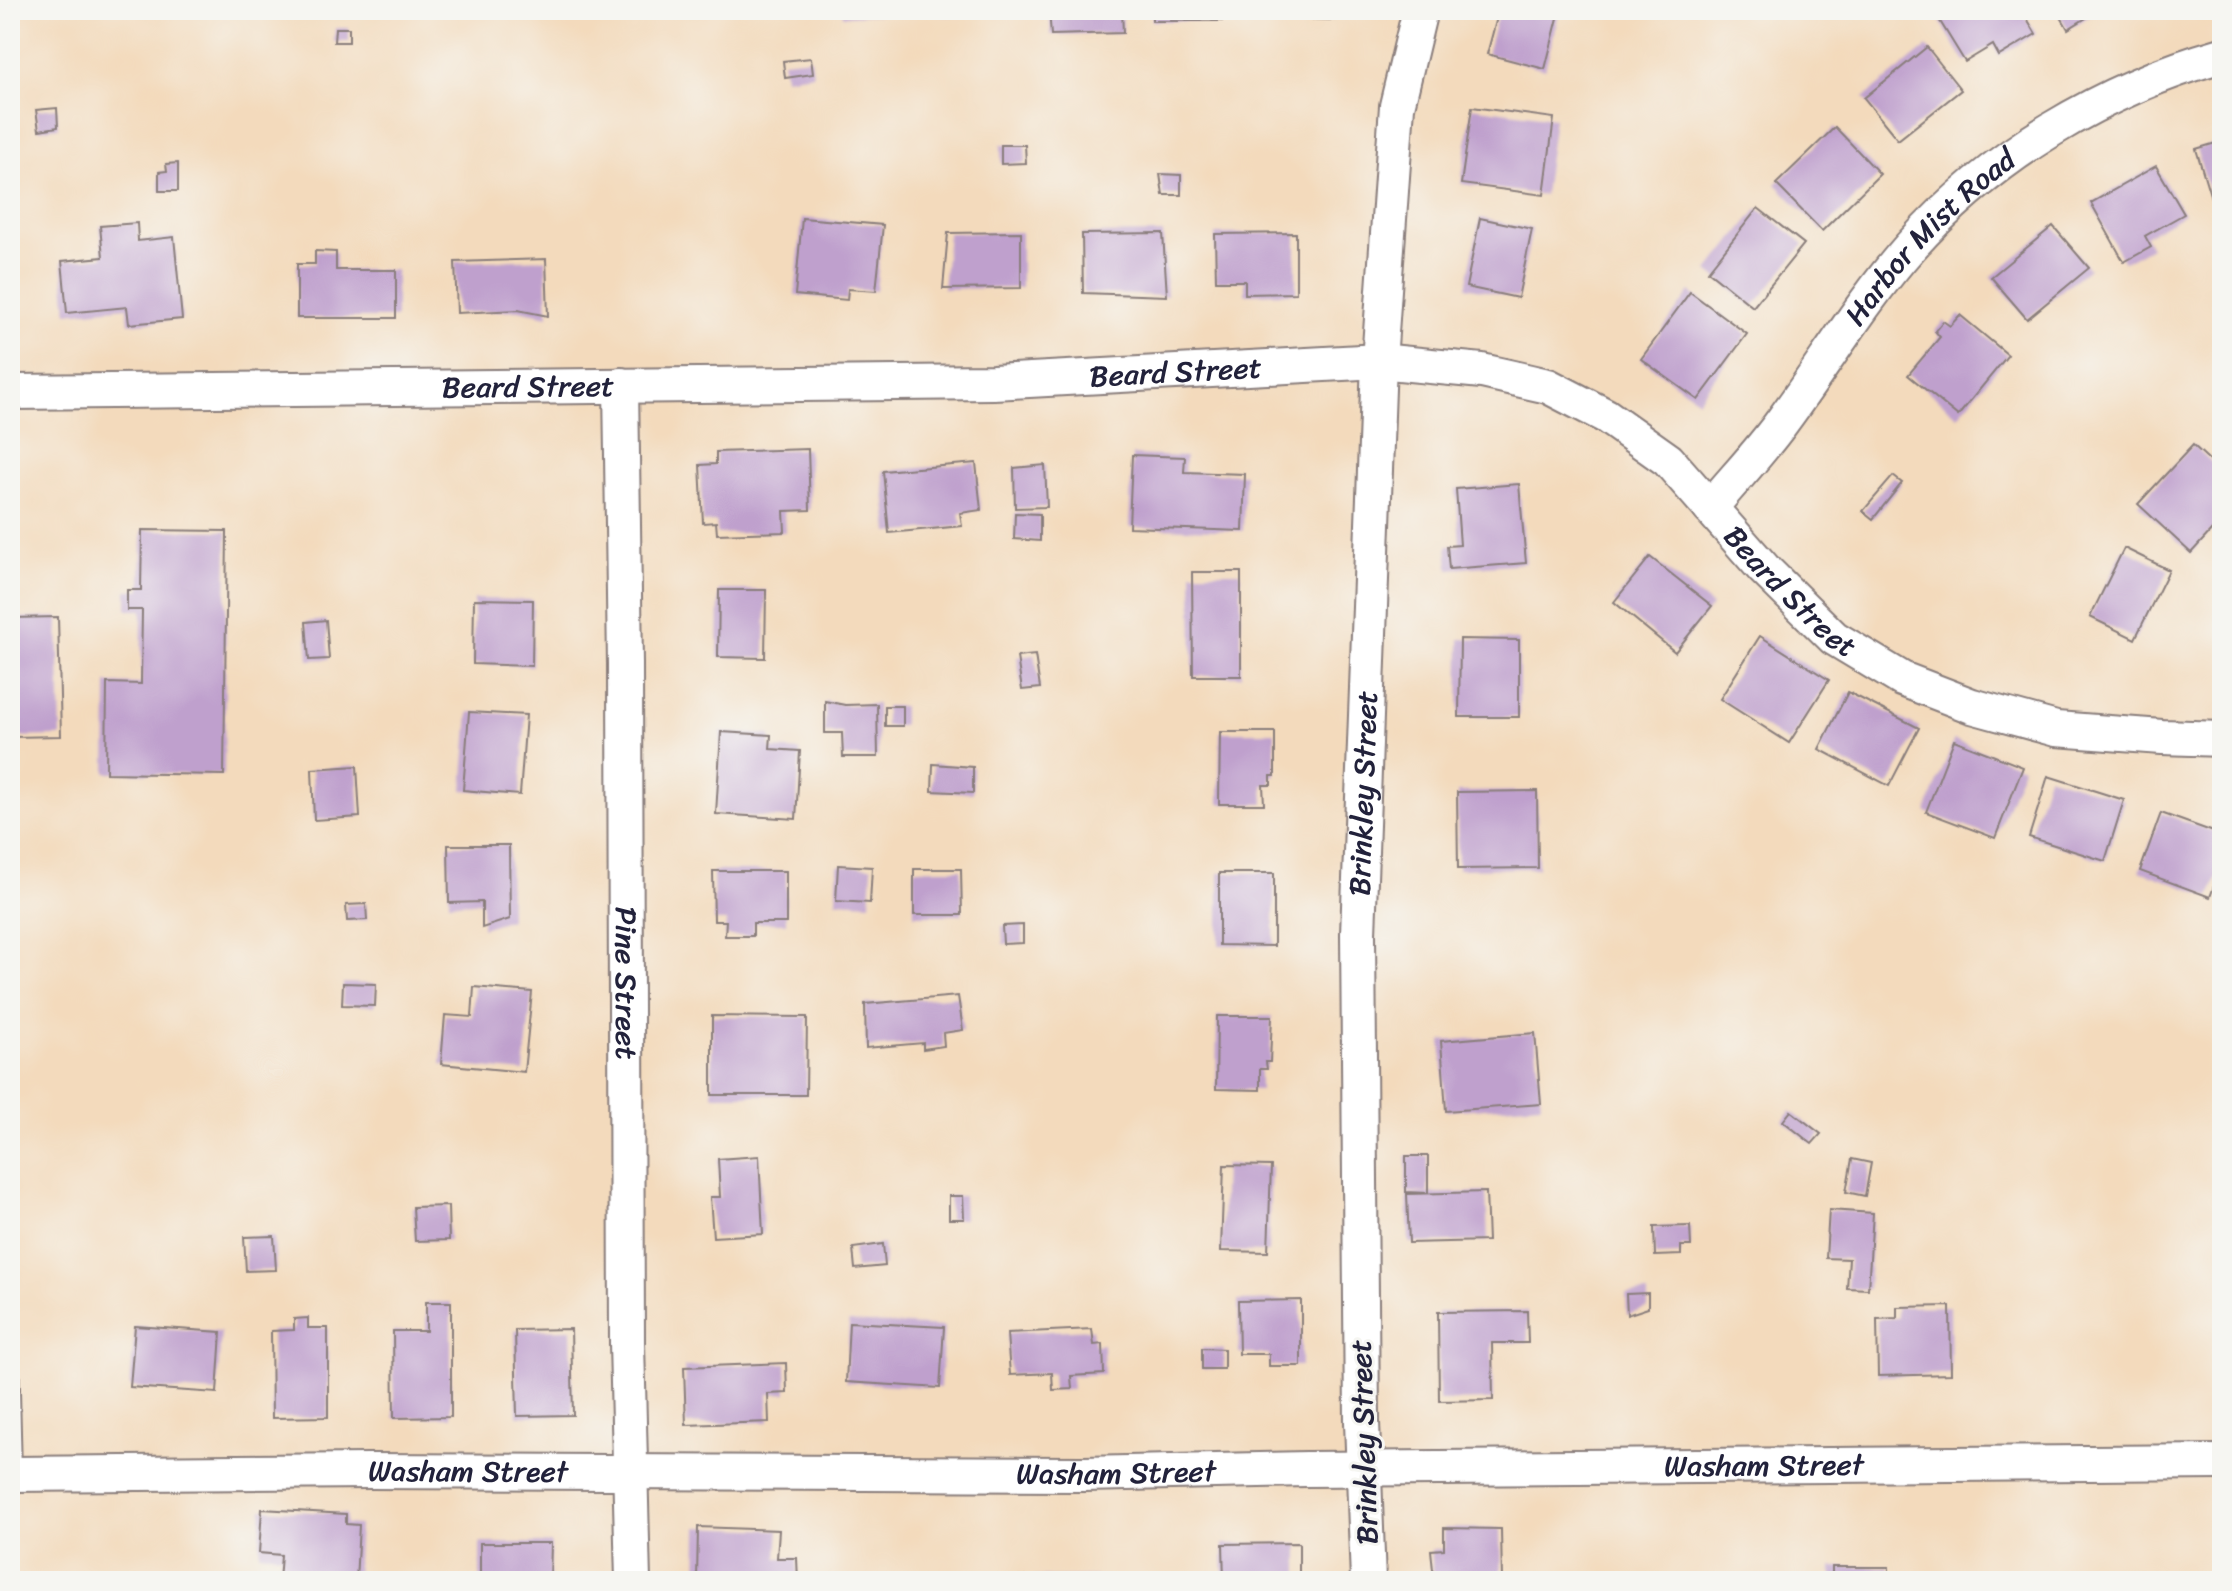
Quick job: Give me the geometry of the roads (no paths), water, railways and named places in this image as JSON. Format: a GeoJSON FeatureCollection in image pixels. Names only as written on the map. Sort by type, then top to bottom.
{"type":"FeatureCollection","features":[{"type":"Feature","properties":{"kind":"street","name":"Brinkley Street"},"geometry":{"type":"LineString","coordinates":[[1368,1581],[1358,934],[1379,361],[1397,106],[1420,10]]}},
{"type":"Feature","properties":{"kind":"street","name":"Harbor Mist Road"},"geometry":{"type":"LineString","coordinates":[[1710,508],[1781,423],[1910,247],[1947,210],[2002,164],[2063,121],[2113,94],[2170,70],[2222,55]]}},
{"type":"Feature","properties":{"kind":"street","name":"Beard Street"},"geometry":{"type":"LineString","coordinates":[[10,392],[993,382],[1379,361],[1482,371],[1548,386],[1606,416],[1668,460],[1764,569],[1834,638],[1902,679],[1972,706],[2056,729],[2222,739]]}},
{"type":"Feature","properties":{"kind":"street","name":"Pine Street"},"geometry":{"type":"LineString","coordinates":[[621,385],[627,1343],[633,1581]]}},
{"type":"Feature","properties":{"kind":"street","name":"Washam Street"},"geometry":{"type":"LineString","coordinates":[[11,1474],[370,1471],[1084,1474],[2222,1462]]}},
{"type":"Feature","properties":{"kind":"lane"},"geometry":{"type":"LineString","coordinates":[[10,1349],[11,1474]]}}]}
